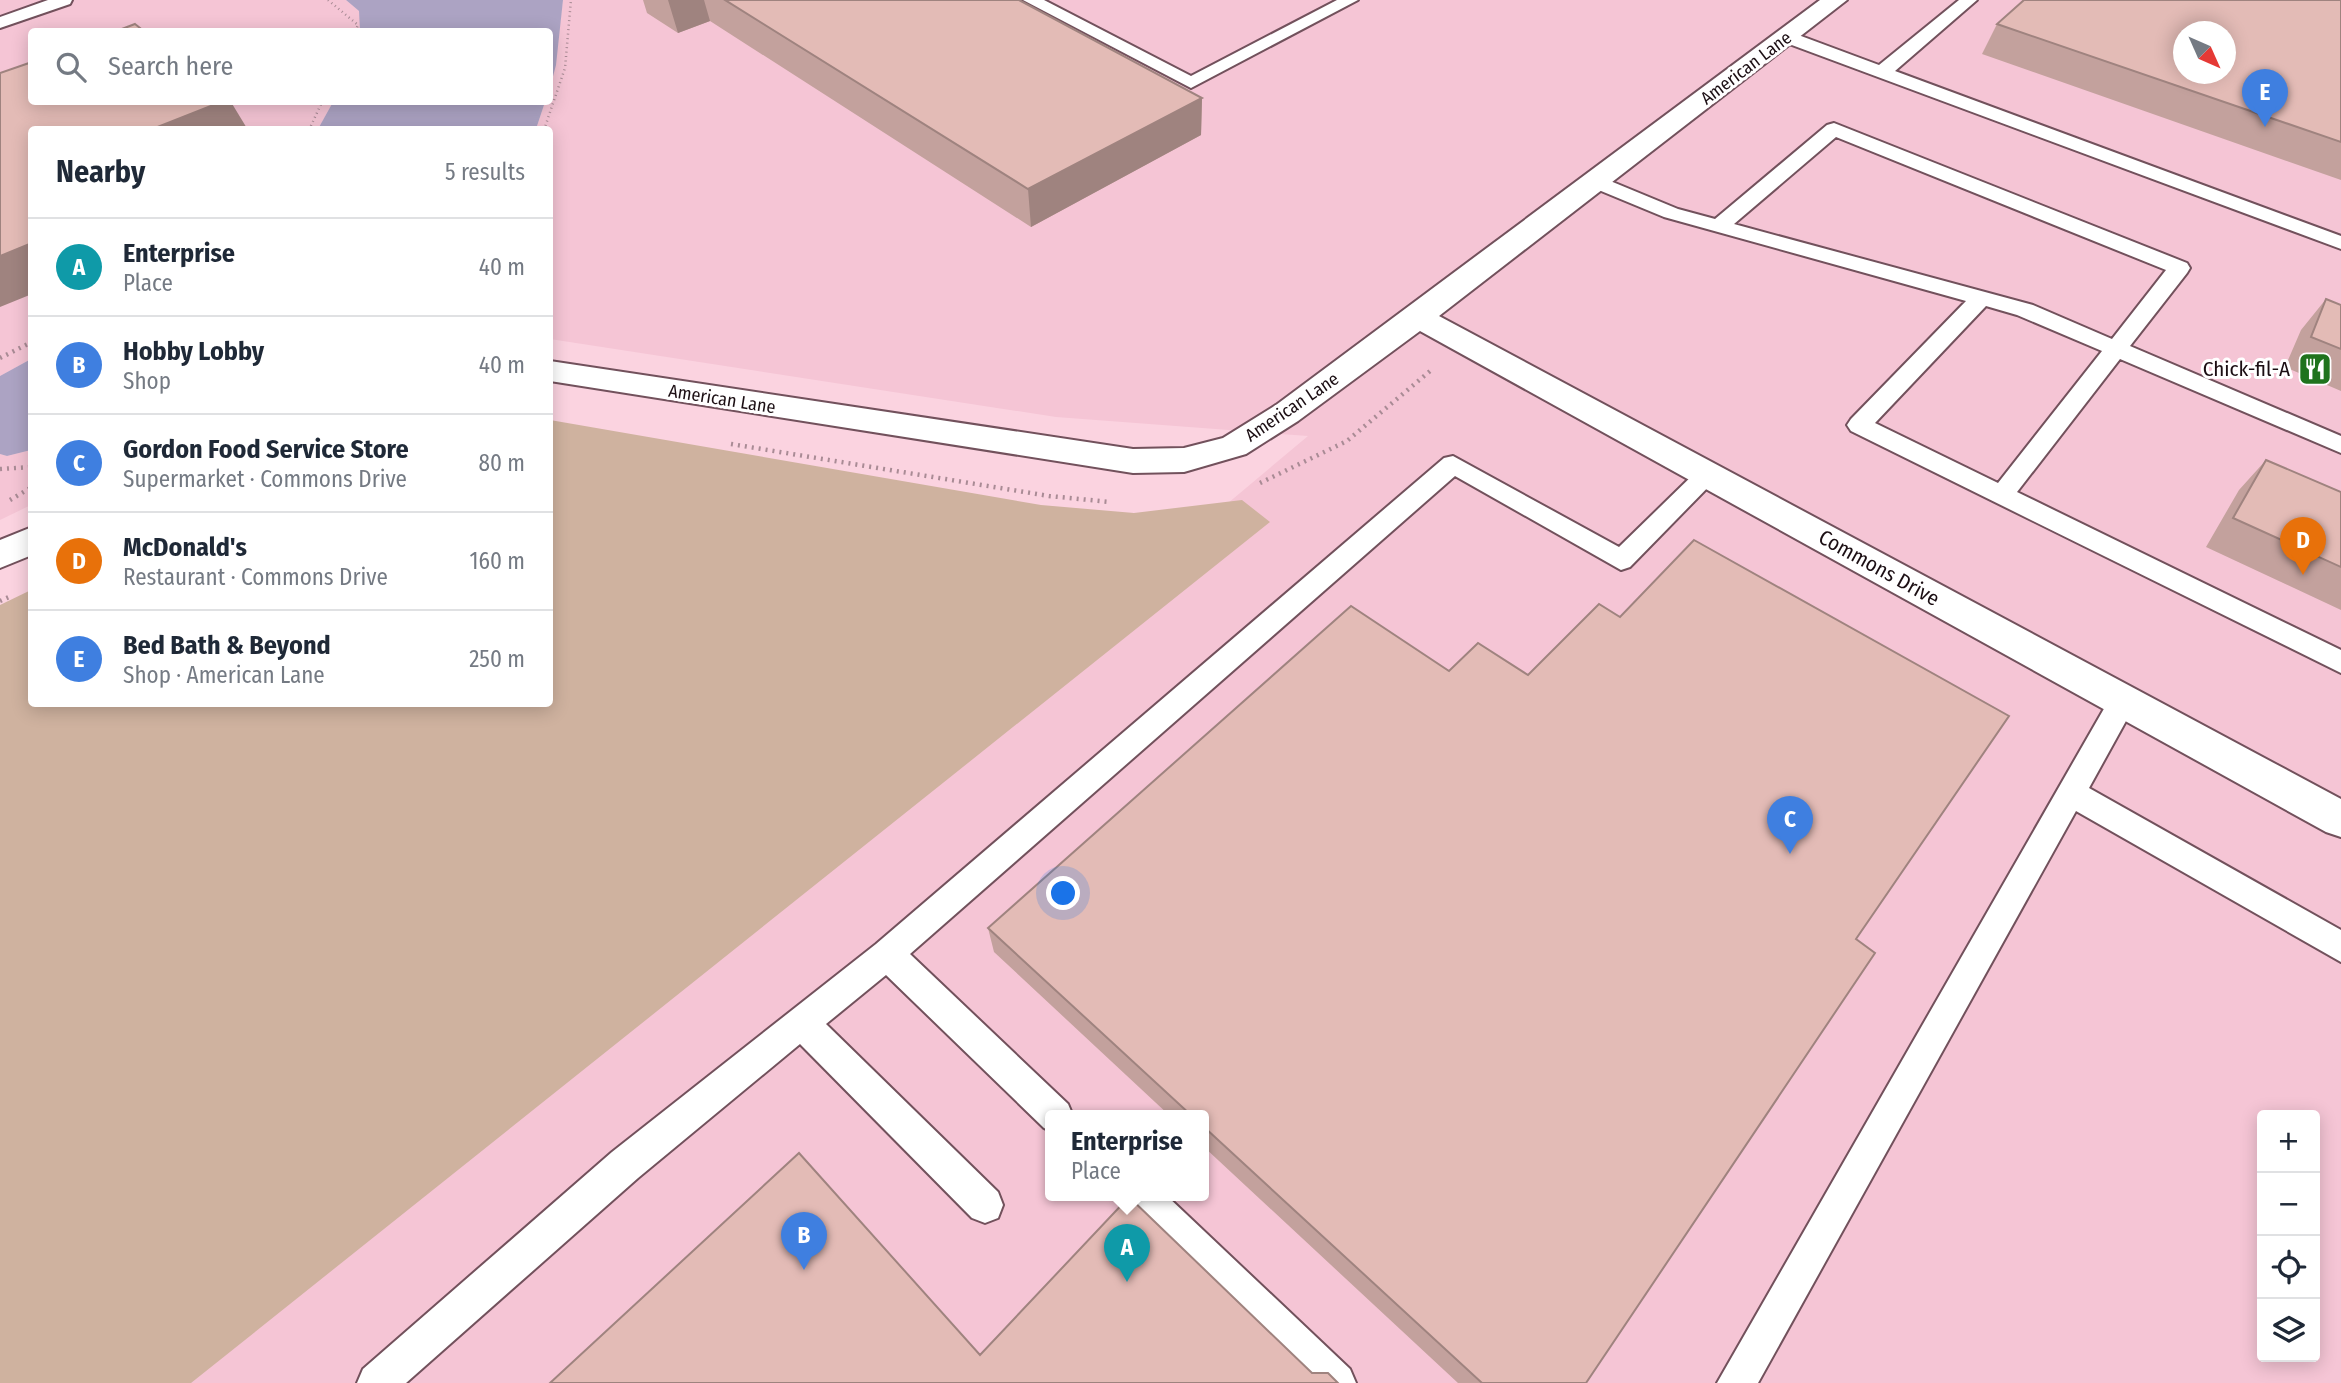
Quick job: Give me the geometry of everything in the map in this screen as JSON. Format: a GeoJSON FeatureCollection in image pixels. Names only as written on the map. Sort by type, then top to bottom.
{"type":"FeatureCollection","features":[{"type":"Feature","properties":{"kind":"street","name":"American Lane"},"geometry":{"type":"LineString","coordinates":[[553,371],[1133,461],[1184,460],[1234,446],[1287,413],[1418,317],[1835,0]]}},
{"type":"Feature","properties":{"kind":"street","name":"Commons Drive"},"geometry":{"type":"LineString","coordinates":[[1418,317],[2341,819]]}},
{"type":"Feature","properties":{"kind":"street"},"geometry":{"type":"LineString","coordinates":[[0,555],[28,542]]}},
{"type":"Feature","properties":{"kind":"lane"},"geometry":{"type":"LineString","coordinates":[[0,23],[64,0]]}},
{"type":"Feature","properties":{"kind":"lane"},"geometry":{"type":"LineString","coordinates":[[1031,0],[1191,83],[1350,0]]}},
{"type":"Feature","properties":{"kind":"lane"},"geometry":{"type":"LineString","coordinates":[[1882,72],[1969,0]]}},
{"type":"Feature","properties":{"kind":"lane"},"geometry":{"type":"LineString","coordinates":[[1787,37],[2341,243]]}},
{"type":"Feature","properties":{"kind":"lane"},"geometry":{"type":"LineString","coordinates":[[1719,226],[1833,130],[2179,268],[2001,496]]}},
{"type":"Feature","properties":{"kind":"lane"},"geometry":{"type":"LineString","coordinates":[[1596,182],[1671,213],[2025,310],[2341,445]]}},
{"type":"Feature","properties":{"kind":"lane"},"geometry":{"type":"LineString","coordinates":[[1981,298],[1859,425],[2341,662]]}},
{"type":"Feature","properties":{"kind":"lane"},"geometry":{"type":"LineString","coordinates":[[377,1383],[625,1166],[887,954],[1453,464],[1620,560],[1708,475]]}},
{"type":"Feature","properties":{"kind":"lane"},"geometry":{"type":"LineString","coordinates":[[1737,1383],[2123,701]]}},
{"type":"Feature","properties":{"kind":"lane"},"geometry":{"type":"LineString","coordinates":[[2071,793],[2341,947]]}},
{"type":"Feature","properties":{"kind":"lane"},"geometry":{"type":"LineString","coordinates":[[887,954],[1050,1110]]}},
{"type":"Feature","properties":{"kind":"lane"},"geometry":{"type":"LineString","coordinates":[[802,1023],[985,1205]]}},
{"type":"Feature","properties":{"kind":"lane"},"geometry":{"type":"LineString","coordinates":[[1146,1201],[1336,1383]]}},
{"type":"Feature","properties":{"kind":"path"},"geometry":{"type":"LineString","coordinates":[[328,0],[358,25],[357,28]]}},
{"type":"Feature","properties":{"kind":"path"},"geometry":{"type":"LineString","coordinates":[[553,103],[565,68],[571,0]]}},
{"type":"Feature","properties":{"kind":"path"},"geometry":{"type":"LineString","coordinates":[[311,126],[321,105]]}},
{"type":"Feature","properties":{"kind":"path"},"geometry":{"type":"LineString","coordinates":[[545,126],[552,105]]}},
{"type":"Feature","properties":{"kind":"path"},"geometry":{"type":"LineString","coordinates":[[0,358],[28,344]]}},
{"type":"Feature","properties":{"kind":"path"},"geometry":{"type":"LineString","coordinates":[[0,469],[28,467]]}},
{"type":"Feature","properties":{"kind":"path"},"geometry":{"type":"LineString","coordinates":[[2,506],[28,490]]}},
{"type":"Feature","properties":{"kind":"shaded area"},"geometry":{"type":"Polygon","coordinates":[[[0,0],[346,0],[359,11],[361,28],[28,28],[28,105],[331,105],[320,126],[28,126],[28,361],[0,376],[0,0]]]}},
{"type":"Feature","properties":{"kind":"shaded area"},"geometry":{"type":"Polygon","coordinates":[[[346,0],[563,0],[553,76],[553,28],[360,28],[359,11],[346,0]]]}},
{"type":"Feature","properties":{"kind":"shaded area"},"geometry":{"type":"Polygon","coordinates":[[[563,0],[2341,0],[2341,1383],[178,1383],[1308,436],[1056,417],[553,339],[553,126],[537,126],[544,105],[553,105],[553,78],[563,0]]]}},
{"type":"Feature","properties":{"kind":"shaded area"},"geometry":{"type":"Polygon","coordinates":[[[331,105],[544,105],[537,126],[320,126],[331,105]]]}},
{"type":"Feature","properties":{"kind":"shaded area"},"geometry":{"type":"Polygon","coordinates":[[[28,361],[28,451],[7,456],[0,454],[0,376],[28,361]]]}},
{"type":"Feature","properties":{"kind":"shaded area"},"geometry":{"type":"Polygon","coordinates":[[[553,421],[1041,505],[1134,513],[1242,500],[1270,522],[191,1383],[0,1383],[0,605],[28,591],[28,707],[553,707],[553,421]]]}},
{"type":"Feature","properties":{"kind":"shaded area"},"geometry":{"type":"Polygon","coordinates":[[[28,451],[28,506],[0,520],[0,454],[7,456],[28,451]]]}},
{"type":"Feature","properties":{"kind":"building"},"geometry":{"type":"Polygon","coordinates":[[[725,0],[1019,0],[1202,98],[1028,189],[725,0]]]}},
{"type":"Feature","properties":{"kind":"building"},"geometry":{"type":"Polygon","coordinates":[[[2024,0],[2341,0],[2341,142],[1997,24],[2024,0]]]}},
{"type":"Feature","properties":{"kind":"building"},"geometry":{"type":"Polygon","coordinates":[[[135,24],[140,28],[124,28],[135,24]]]}},
{"type":"Feature","properties":{"kind":"building"},"geometry":{"type":"Polygon","coordinates":[[[28,63],[28,105],[213,105],[160,126],[28,126],[28,245],[0,256],[0,73],[28,63]]]}},
{"type":"Feature","properties":{"kind":"building"},"geometry":{"type":"Polygon","coordinates":[[[2326,299],[2341,305],[2341,349],[2311,337],[2326,299]]]}},
{"type":"Feature","properties":{"kind":"building"},"geometry":{"type":"Polygon","coordinates":[[[2266,460],[2341,492],[2341,567],[2233,518],[2266,460]]]}},
{"type":"Feature","properties":{"kind":"building"},"geometry":{"type":"Polygon","coordinates":[[[1694,540],[2009,716],[1856,939],[1875,953],[1586,1383],[1482,1383],[1209,1132],[1209,1110],[1185,1110],[988,928],[1351,606],[1449,671],[1478,643],[1528,675],[1599,604],[1620,617],[1694,540]]]}},
{"type":"Feature","properties":{"kind":"building"},"geometry":{"type":"Polygon","coordinates":[[[799,1153],[980,1355],[1125,1201],[1133,1201],[1312,1373],[1328,1373],[1338,1383],[550,1383],[799,1153]]]}},
{"type":"Feature","properties":{"kind":"place","name":"Bed Bath & Beyond"},"geometry":{"type":"Point","coordinates":[2265,127]}},
{"type":"Feature","properties":{"kind":"place","name":"Chick-fil-A"},"geometry":{"type":"Point","coordinates":[2315,369]}},
{"type":"Feature","properties":{"kind":"place","name":"McDonald's"},"geometry":{"type":"Point","coordinates":[2303,575]}},
{"type":"Feature","properties":{"kind":"place","name":"Gordon Food Service Store"},"geometry":{"type":"Point","coordinates":[1790,854]}},
{"type":"Feature","properties":{"kind":"place","name":"Hobby Lobby"},"geometry":{"type":"Point","coordinates":[804,1270]}},
{"type":"Feature","properties":{"kind":"place","name":"Enterprise"},"geometry":{"type":"Point","coordinates":[1127,1282]}}]}
